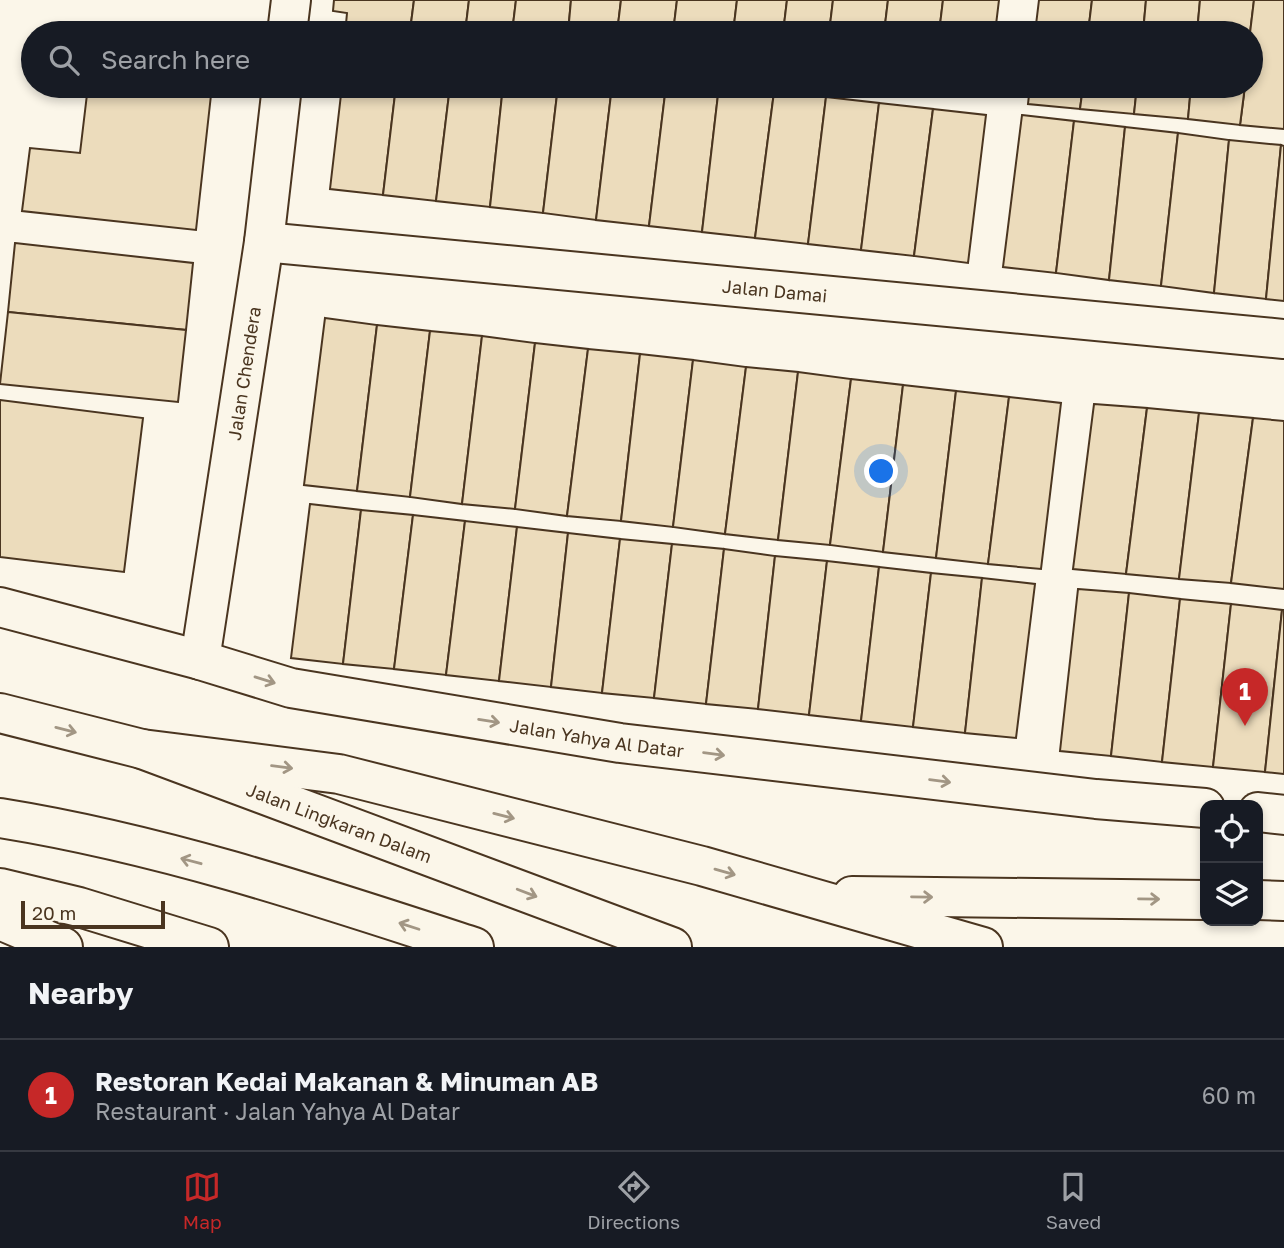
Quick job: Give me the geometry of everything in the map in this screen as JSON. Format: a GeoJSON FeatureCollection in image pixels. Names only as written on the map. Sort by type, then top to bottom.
{"type":"FeatureCollection","features":[{"type":"Feature","properties":{"kind":"main road"},"geometry":{"type":"LineString","coordinates":[[288,21],[291,0]]}},
{"type":"Feature","properties":{"kind":"main road","name":"Jalan Chendera"},"geometry":{"type":"LineString","coordinates":[[200,660],[264,242],[281,98]]}},
{"type":"Feature","properties":{"kind":"main road","name":"Jalan Damai"},"geometry":{"type":"LineString","coordinates":[[264,242],[1284,339]]}},
{"type":"Feature","properties":{"kind":"main road","name":"Jalan Yahya Al Datar"},"geometry":{"type":"LineString","coordinates":[[0,607],[200,660],[291,688],[620,743],[1096,799],[1200,808]]}},
{"type":"Feature","properties":{"kind":"main road","name":"Jalan Lingkaran Dalam"},"geometry":{"type":"LineString","coordinates":[[0,713],[142,749],[672,947]]}},
{"type":"Feature","properties":{"kind":"main road"},"geometry":{"type":"LineString","coordinates":[[142,749],[339,774],[702,866],[983,947]]}},
{"type":"Feature","properties":{"kind":"main road"},"geometry":{"type":"LineString","coordinates":[[1263,812],[1284,814]]}},
{"type":"Feature","properties":{"kind":"main road"},"geometry":{"type":"LineString","coordinates":[[0,818],[74,830],[298,889],[474,947]]}},
{"type":"Feature","properties":{"kind":"main road"},"geometry":{"type":"LineString","coordinates":[[0,888],[79,907],[209,947]]}},
{"type":"Feature","properties":{"kind":"main road"},"geometry":{"type":"LineString","coordinates":[[805,895],[1200,900]]}},
{"type":"Feature","properties":{"kind":"main road"},"geometry":{"type":"LineString","coordinates":[[1263,900],[1284,901]]}},
{"type":"Feature","properties":{"kind":"main road"},"geometry":{"type":"LineString","coordinates":[[0,920],[63,947]]}},
{"type":"Feature","properties":{"kind":"building"},"geometry":{"type":"Polygon","coordinates":[[[334,0],[414,0],[411,21],[346,21],[347,13],[333,11],[334,0]]]}},
{"type":"Feature","properties":{"kind":"building"},"geometry":{"type":"Polygon","coordinates":[[[414,0],[469,0],[466,21],[411,21],[414,0]]]}},
{"type":"Feature","properties":{"kind":"building"},"geometry":{"type":"Polygon","coordinates":[[[469,0],[516,0],[513,21],[466,21],[469,0]]]}},
{"type":"Feature","properties":{"kind":"building"},"geometry":{"type":"Polygon","coordinates":[[[516,0],[571,0],[569,21],[513,21],[516,0]]]}},
{"type":"Feature","properties":{"kind":"building"},"geometry":{"type":"Polygon","coordinates":[[[571,0],[621,0],[618,21],[569,21],[571,0]]]}},
{"type":"Feature","properties":{"kind":"building"},"geometry":{"type":"Polygon","coordinates":[[[621,0],[677,0],[674,21],[618,21],[621,0]]]}},
{"type":"Feature","properties":{"kind":"building"},"geometry":{"type":"Polygon","coordinates":[[[677,0],[737,0],[734,21],[674,21],[677,0]]]}},
{"type":"Feature","properties":{"kind":"building"},"geometry":{"type":"Polygon","coordinates":[[[737,0],[787,0],[784,21],[734,21],[737,0]]]}},
{"type":"Feature","properties":{"kind":"building"},"geometry":{"type":"Polygon","coordinates":[[[787,0],[833,0],[830,21],[784,21],[787,0]]]}},
{"type":"Feature","properties":{"kind":"building"},"geometry":{"type":"Polygon","coordinates":[[[833,0],[888,0],[885,21],[830,21],[833,0]]]}},
{"type":"Feature","properties":{"kind":"building"},"geometry":{"type":"Polygon","coordinates":[[[888,0],[943,0],[940,21],[885,21],[888,0]]]}},
{"type":"Feature","properties":{"kind":"building"},"geometry":{"type":"Polygon","coordinates":[[[943,0],[999,0],[996,21],[940,21],[943,0]]]}},
{"type":"Feature","properties":{"kind":"building"},"geometry":{"type":"Polygon","coordinates":[[[1039,0],[1092,0],[1089,21],[1036,21],[1039,0]]]}},
{"type":"Feature","properties":{"kind":"building"},"geometry":{"type":"Polygon","coordinates":[[[1092,0],[1146,0],[1144,21],[1089,21],[1092,0]]]}},
{"type":"Feature","properties":{"kind":"building"},"geometry":{"type":"Polygon","coordinates":[[[1146,0],[1200,0],[1198,21],[1144,21],[1146,0]]]}},
{"type":"Feature","properties":{"kind":"building"},"geometry":{"type":"Polygon","coordinates":[[[1200,0],[1254,0],[1251,21],[1198,21],[1200,0]]]}},
{"type":"Feature","properties":{"kind":"building"},"geometry":{"type":"Polygon","coordinates":[[[1254,0],[1284,0],[1284,129],[1240,125],[1243,98],[1263,98],[1263,21],[1251,21],[1254,0]]]}},
{"type":"Feature","properties":{"kind":"building"},"geometry":{"type":"Polygon","coordinates":[[[87,98],[211,98],[196,230],[22,211],[30,148],[80,153],[87,98]]]}},
{"type":"Feature","properties":{"kind":"building"},"geometry":{"type":"Polygon","coordinates":[[[341,98],[395,98],[383,195],[330,189],[341,98]]]}},
{"type":"Feature","properties":{"kind":"building"},"geometry":{"type":"Polygon","coordinates":[[[395,98],[449,98],[436,201],[383,195],[395,98]]]}},
{"type":"Feature","properties":{"kind":"building"},"geometry":{"type":"Polygon","coordinates":[[[449,98],[502,98],[490,207],[436,201],[449,98]]]}},
{"type":"Feature","properties":{"kind":"building"},"geometry":{"type":"Polygon","coordinates":[[[502,98],[557,98],[543,213],[490,207],[502,98]]]}},
{"type":"Feature","properties":{"kind":"building"},"geometry":{"type":"Polygon","coordinates":[[[557,98],[611,98],[596,220],[543,213],[557,98]]]}},
{"type":"Feature","properties":{"kind":"building"},"geometry":{"type":"Polygon","coordinates":[[[611,98],[665,98],[649,226],[596,220],[611,98]]]}},
{"type":"Feature","properties":{"kind":"building"},"geometry":{"type":"Polygon","coordinates":[[[665,98],[718,98],[702,232],[649,226],[665,98]]]}},
{"type":"Feature","properties":{"kind":"building"},"geometry":{"type":"Polygon","coordinates":[[[718,98],[773,98],[755,238],[702,232],[718,98]]]}},
{"type":"Feature","properties":{"kind":"building"},"geometry":{"type":"Polygon","coordinates":[[[773,98],[826,98],[808,244],[755,238],[773,98]]]}},
{"type":"Feature","properties":{"kind":"building"},"geometry":{"type":"Polygon","coordinates":[[[826,98],[879,103],[861,250],[808,244],[826,98]]]}},
{"type":"Feature","properties":{"kind":"building"},"geometry":{"type":"Polygon","coordinates":[[[1029,98],[1081,98],[1080,109],[1028,104],[1029,98]]]}},
{"type":"Feature","properties":{"kind":"building"},"geometry":{"type":"Polygon","coordinates":[[[1081,98],[1136,98],[1134,114],[1080,109],[1081,98]]]}},
{"type":"Feature","properties":{"kind":"building"},"geometry":{"type":"Polygon","coordinates":[[[1136,98],[1190,98],[1188,119],[1134,114],[1136,98]]]}},
{"type":"Feature","properties":{"kind":"building"},"geometry":{"type":"Polygon","coordinates":[[[1190,98],[1243,98],[1240,125],[1188,119],[1190,98]]]}},
{"type":"Feature","properties":{"kind":"building"},"geometry":{"type":"Polygon","coordinates":[[[879,103],[933,109],[914,256],[861,250],[879,103]]]}},
{"type":"Feature","properties":{"kind":"building"},"geometry":{"type":"Polygon","coordinates":[[[933,109],[986,115],[968,263],[914,256],[933,109]]]}},
{"type":"Feature","properties":{"kind":"building"},"geometry":{"type":"Polygon","coordinates":[[[1022,115],[1074,121],[1056,273],[1003,267],[1022,115]]]}},
{"type":"Feature","properties":{"kind":"building"},"geometry":{"type":"Polygon","coordinates":[[[1074,121],[1125,127],[1109,280],[1056,273],[1074,121]]]}},
{"type":"Feature","properties":{"kind":"building"},"geometry":{"type":"Polygon","coordinates":[[[1125,127],[1178,133],[1161,286],[1109,280],[1125,127]]]}},
{"type":"Feature","properties":{"kind":"building"},"geometry":{"type":"Polygon","coordinates":[[[1178,133],[1229,140],[1214,293],[1161,286],[1178,133]]]}},
{"type":"Feature","properties":{"kind":"building"},"geometry":{"type":"Polygon","coordinates":[[[1229,140],[1281,145],[1266,299],[1214,293],[1229,140]]]}},
{"type":"Feature","properties":{"kind":"building"},"geometry":{"type":"Polygon","coordinates":[[[1281,145],[1284,146],[1284,301],[1266,299],[1281,145]]]}},
{"type":"Feature","properties":{"kind":"building"},"geometry":{"type":"Polygon","coordinates":[[[15,243],[193,263],[186,330],[8,312],[15,243]]]}},
{"type":"Feature","properties":{"kind":"building"},"geometry":{"type":"Polygon","coordinates":[[[8,312],[186,330],[178,402],[0,384],[8,312]]]}},
{"type":"Feature","properties":{"kind":"building"},"geometry":{"type":"Polygon","coordinates":[[[325,318],[377,325],[357,491],[304,485],[325,318]]]}},
{"type":"Feature","properties":{"kind":"building"},"geometry":{"type":"Polygon","coordinates":[[[377,325],[430,331],[410,497],[357,491],[377,325]]]}},
{"type":"Feature","properties":{"kind":"building"},"geometry":{"type":"Polygon","coordinates":[[[430,331],[482,336],[462,504],[410,497],[430,331]]]}},
{"type":"Feature","properties":{"kind":"building"},"geometry":{"type":"Polygon","coordinates":[[[482,336],[535,343],[515,509],[462,504],[482,336]]]}},
{"type":"Feature","properties":{"kind":"building"},"geometry":{"type":"Polygon","coordinates":[[[535,343],[588,349],[567,516],[515,509],[535,343]]]}},
{"type":"Feature","properties":{"kind":"building"},"geometry":{"type":"Polygon","coordinates":[[[588,349],[640,354],[621,521],[567,516],[588,349]]]}},
{"type":"Feature","properties":{"kind":"building"},"geometry":{"type":"Polygon","coordinates":[[[640,354],[693,360],[673,527],[621,521],[640,354]]]}},
{"type":"Feature","properties":{"kind":"building"},"geometry":{"type":"Polygon","coordinates":[[[693,360],[746,367],[725,534],[673,527],[693,360]]]}},
{"type":"Feature","properties":{"kind":"building"},"geometry":{"type":"Polygon","coordinates":[[[746,367],[798,372],[778,540],[725,534],[746,367]]]}},
{"type":"Feature","properties":{"kind":"building"},"geometry":{"type":"Polygon","coordinates":[[[798,372],[851,379],[830,545],[778,540],[798,372]]]}},
{"type":"Feature","properties":{"kind":"building"},"geometry":{"type":"Polygon","coordinates":[[[851,379],[903,385],[883,552],[830,545],[851,379]]]}},
{"type":"Feature","properties":{"kind":"building"},"geometry":{"type":"Polygon","coordinates":[[[903,385],[956,391],[936,558],[883,552],[903,385]]]}},
{"type":"Feature","properties":{"kind":"building"},"geometry":{"type":"Polygon","coordinates":[[[956,391],[1009,397],[988,564],[936,558],[956,391]]]}},
{"type":"Feature","properties":{"kind":"building"},"geometry":{"type":"Polygon","coordinates":[[[1009,397],[1061,403],[1041,569],[988,564],[1009,397]]]}},
{"type":"Feature","properties":{"kind":"building"},"geometry":{"type":"Polygon","coordinates":[[[0,400],[143,418],[124,572],[0,557],[0,400]]]}},
{"type":"Feature","properties":{"kind":"building"},"geometry":{"type":"Polygon","coordinates":[[[1094,404],[1147,408],[1126,574],[1073,569],[1094,404]]]}},
{"type":"Feature","properties":{"kind":"building"},"geometry":{"type":"Polygon","coordinates":[[[1147,408],[1199,413],[1179,579],[1126,574],[1147,408]]]}},
{"type":"Feature","properties":{"kind":"building"},"geometry":{"type":"Polygon","coordinates":[[[1199,413],[1253,418],[1231,583],[1179,579],[1199,413]]]}},
{"type":"Feature","properties":{"kind":"building"},"geometry":{"type":"Polygon","coordinates":[[[1253,418],[1284,421],[1284,589],[1231,583],[1253,418]]]}},
{"type":"Feature","properties":{"kind":"building"},"geometry":{"type":"Polygon","coordinates":[[[310,504],[361,510],[343,664],[291,658],[310,504]]]}},
{"type":"Feature","properties":{"kind":"building"},"geometry":{"type":"Polygon","coordinates":[[[361,510],[413,515],[394,669],[343,664],[361,510]]]}},
{"type":"Feature","properties":{"kind":"building"},"geometry":{"type":"Polygon","coordinates":[[[413,515],[465,521],[446,675],[394,669],[413,515]]]}},
{"type":"Feature","properties":{"kind":"building"},"geometry":{"type":"Polygon","coordinates":[[[465,521],[517,527],[499,681],[446,675],[465,521]]]}},
{"type":"Feature","properties":{"kind":"building"},"geometry":{"type":"Polygon","coordinates":[[[517,527],[568,533],[551,687],[499,681],[517,527]]]}},
{"type":"Feature","properties":{"kind":"building"},"geometry":{"type":"Polygon","coordinates":[[[568,533],[620,539],[602,693],[551,687],[568,533]]]}},
{"type":"Feature","properties":{"kind":"building"},"geometry":{"type":"Polygon","coordinates":[[[620,539],[672,544],[654,698],[602,693],[620,539]]]}},
{"type":"Feature","properties":{"kind":"building"},"geometry":{"type":"Polygon","coordinates":[[[672,544],[724,549],[706,704],[654,698],[672,544]]]}},
{"type":"Feature","properties":{"kind":"building"},"geometry":{"type":"Polygon","coordinates":[[[724,549],[775,556],[758,709],[706,704],[724,549]]]}},
{"type":"Feature","properties":{"kind":"building"},"geometry":{"type":"Polygon","coordinates":[[[775,556],[827,561],[809,715],[758,709],[775,556]]]}},
{"type":"Feature","properties":{"kind":"building"},"geometry":{"type":"Polygon","coordinates":[[[827,561],[879,567],[861,721],[809,715],[827,561]]]}},
{"type":"Feature","properties":{"kind":"building"},"geometry":{"type":"Polygon","coordinates":[[[879,567],[931,573],[913,727],[861,721],[879,567]]]}},
{"type":"Feature","properties":{"kind":"building"},"geometry":{"type":"Polygon","coordinates":[[[931,573],[982,578],[965,733],[913,727],[931,573]]]}},
{"type":"Feature","properties":{"kind":"building"},"geometry":{"type":"Polygon","coordinates":[[[982,578],[1035,584],[1016,738],[965,733],[982,578]]]}},
{"type":"Feature","properties":{"kind":"building"},"geometry":{"type":"Polygon","coordinates":[[[1078,589],[1129,593],[1111,756],[1060,751],[1078,589]]]}},
{"type":"Feature","properties":{"kind":"building"},"geometry":{"type":"Polygon","coordinates":[[[1129,593],[1180,599],[1162,762],[1111,756],[1129,593]]]}},
{"type":"Feature","properties":{"kind":"building"},"geometry":{"type":"Polygon","coordinates":[[[1180,599],[1231,604],[1213,767],[1162,762],[1180,599]]]}},
{"type":"Feature","properties":{"kind":"building"},"geometry":{"type":"Polygon","coordinates":[[[1231,604],[1282,610],[1265,772],[1213,767],[1231,604]]]}},
{"type":"Feature","properties":{"kind":"building"},"geometry":{"type":"Polygon","coordinates":[[[1284,610],[1284,774],[1265,772],[1284,610]]]}},
{"type":"Feature","properties":{"kind":"place","name":"Restoran Kedai Makanan & Minuman AB"},"geometry":{"type":"Point","coordinates":[1245,726]}}]}
